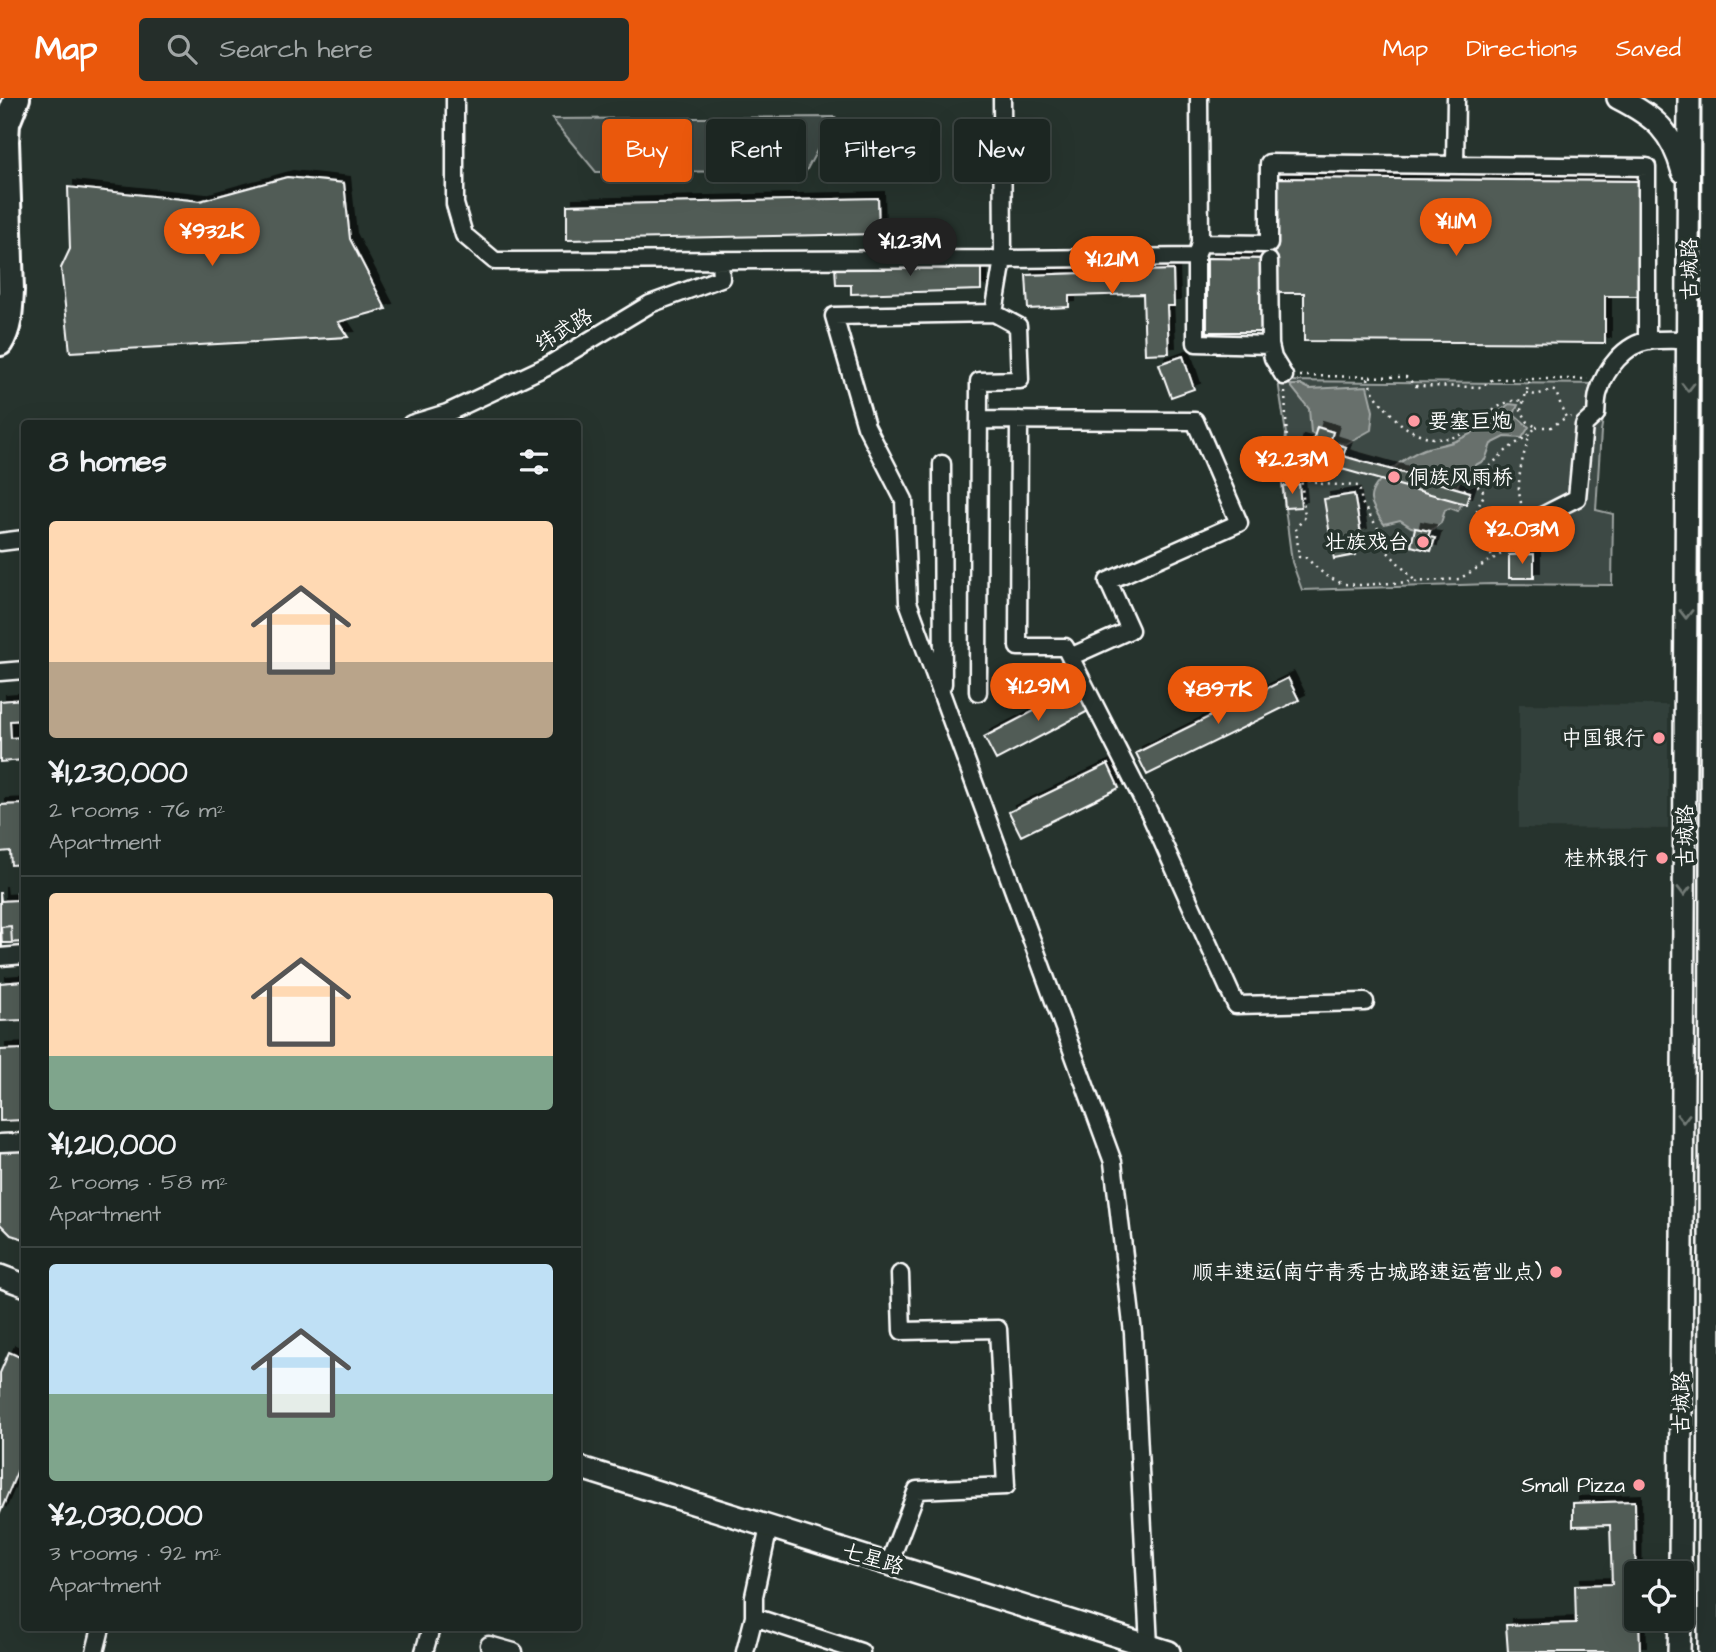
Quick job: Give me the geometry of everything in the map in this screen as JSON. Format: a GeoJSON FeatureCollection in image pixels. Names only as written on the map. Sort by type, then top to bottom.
{"type":"FeatureCollection","features":[{"type":"Feature","properties":{"kind":"highway"},"geometry":{"type":"LineString","coordinates":[[0,343],[10,313],[11,290],[3,134],[17,98]]}},
{"type":"Feature","properties":{"kind":"main road"},"geometry":{"type":"LineString","coordinates":[[1618,98],[1653,119],[1676,146],[1689,197]]}},
{"type":"Feature","properties":{"kind":"main road","name":"古城路"},"geometry":{"type":"LineString","coordinates":[[1680,1561],[1689,98]]}},
{"type":"Feature","properties":{"kind":"main road","name":"古城路"},"geometry":{"type":"LineString","coordinates":[[1709,1652],[1713,1179],[1713,98]]}},
{"type":"Feature","properties":{"kind":"main road"},"geometry":{"type":"LineString","coordinates":[[0,1276],[21,1284]]}},
{"type":"Feature","properties":{"kind":"main road","name":"七星路"},"geometry":{"type":"LineString","coordinates":[[581,1468],[1169,1652]]}},
{"type":"Feature","properties":{"kind":"main road"},"geometry":{"type":"LineString","coordinates":[[1679,1652],[1680,1631]]}},
{"type":"Feature","properties":{"kind":"street"},"geometry":{"type":"LineString","coordinates":[[455,98],[455,204],[464,235],[495,261],[1003,259],[1198,250],[1269,244],[1269,163],[1647,167],[1647,341]]}},
{"type":"Feature","properties":{"kind":"street"},"geometry":{"type":"LineString","coordinates":[[994,313],[1003,259],[1002,98]]}},
{"type":"Feature","properties":{"kind":"street"},"geometry":{"type":"LineString","coordinates":[[1199,98],[1196,344],[1270,345]]}},
{"type":"Feature","properties":{"kind":"street"},"geometry":{"type":"LineString","coordinates":[[1455,165],[1456,98]]}},
{"type":"Feature","properties":{"kind":"street","name":"纬武路"},"geometry":{"type":"LineString","coordinates":[[448,418],[547,366],[650,304],[721,278],[720,260]]}},
{"type":"Feature","properties":{"kind":"street"},"geometry":{"type":"LineString","coordinates":[[1269,261],[1270,345],[1273,358],[1284,376]]}},
{"type":"Feature","properties":{"kind":"street"},"geometry":{"type":"LineString","coordinates":[[978,692],[979,381],[1020,380],[1018,326],[994,313],[834,316],[866,426],[904,500],[908,603],[1113,1162],[1133,1333],[1149,1646]]}},
{"type":"Feature","properties":{"kind":"street"},"geometry":{"type":"LineString","coordinates":[[1530,525],[1577,498],[1584,425],[1596,414],[1598,392],[1604,379],[1623,354],[1635,345],[1647,341],[1688,340]]}},
{"type":"Feature","properties":{"kind":"street"},"geometry":{"type":"LineString","coordinates":[[979,420],[1195,421],[1239,523],[1108,581],[1129,630],[1070,657]]}},
{"type":"Feature","properties":{"kind":"street"},"geometry":{"type":"LineString","coordinates":[[1019,420],[1018,647],[1065,647],[1149,811],[1236,1005],[1365,1002]]}},
{"type":"Feature","properties":{"kind":"street"},"geometry":{"type":"LineString","coordinates":[[942,464],[943,697]]}},
{"type":"Feature","properties":{"kind":"street"},"geometry":{"type":"LineString","coordinates":[[0,542],[21,538]]}},
{"type":"Feature","properties":{"kind":"street"},"geometry":{"type":"LineString","coordinates":[[0,672],[21,670]]}},
{"type":"Feature","properties":{"kind":"street"},"geometry":{"type":"LineString","coordinates":[[0,957],[21,956]]}},
{"type":"Feature","properties":{"kind":"street"},"geometry":{"type":"LineString","coordinates":[[0,1143],[21,1142]]}},
{"type":"Feature","properties":{"kind":"street"},"geometry":{"type":"LineString","coordinates":[[889,1564],[917,1490],[1006,1486],[998,1329],[902,1331],[900,1273]]}},
{"type":"Feature","properties":{"kind":"street"},"geometry":{"type":"LineString","coordinates":[[745,1652],[754,1617],[754,1596],[769,1527]]}},
{"type":"Feature","properties":{"kind":"street"},"geometry":{"type":"LineString","coordinates":[[754,1617],[861,1652]]}},
{"type":"Feature","properties":{"kind":"street"},"geometry":{"type":"LineString","coordinates":[[95,1652],[100,1631]]}},
{"type":"Feature","properties":{"kind":"street"},"geometry":{"type":"LineString","coordinates":[[424,1652],[430,1631]]}},
{"type":"Feature","properties":{"kind":"street"},"geometry":{"type":"LineString","coordinates":[[489,1645],[514,1652]]}},
{"type":"Feature","properties":{"kind":"path"},"geometry":{"type":"LineString","coordinates":[[1417,583],[1384,548],[1379,530],[1362,503],[1359,486],[1322,484],[1288,469],[1284,376],[1406,377],[1416,386],[1482,387],[1493,379],[1604,379]]}},
{"type":"Feature","properties":{"kind":"path"},"geometry":{"type":"LineString","coordinates":[[1368,377],[1371,391],[1402,426],[1435,439],[1458,437],[1508,401],[1524,401]]}},
{"type":"Feature","properties":{"kind":"path"},"geometry":{"type":"LineString","coordinates":[[1531,379],[1521,410],[1528,422],[1536,427],[1551,427],[1566,417],[1591,418]]}},
{"type":"Feature","properties":{"kind":"path"},"geometry":{"type":"LineString","coordinates":[[1526,393],[1536,395],[1552,390],[1556,392],[1566,417]]}},
{"type":"Feature","properties":{"kind":"path"},"geometry":{"type":"LineString","coordinates":[[1464,490],[1536,427]]}},
{"type":"Feature","properties":{"kind":"path"},"geometry":{"type":"LineString","coordinates":[[1301,477],[1305,517],[1296,528],[1298,557],[1305,557],[1326,576],[1343,584],[1417,583],[1459,579],[1508,550],[1524,551],[1530,525],[1519,512],[1522,503],[1518,485],[1521,479],[1520,465],[1530,434]]}},
{"type":"Feature","properties":{"kind":"path"},"geometry":{"type":"LineString","coordinates":[[1471,483],[1482,488],[1484,495],[1474,516],[1477,530],[1494,560]]}},
{"type":"Feature","properties":{"kind":"shaded area"},"geometry":{"type":"Polygon","coordinates":[[[835,117],[820,119],[820,145],[806,171],[806,119],[706,119],[706,171],[692,172],[692,119],[602,119],[602,172],[596,172],[552,119],[835,117]]]}},
{"type":"Feature","properties":{"kind":"shaded area"},"geometry":{"type":"Polygon","coordinates":[[[1278,381],[1609,384],[1601,431],[1596,510],[1613,514],[1612,585],[1491,584],[1302,590],[1292,562],[1282,485],[1286,434],[1278,381]]]}},
{"type":"Feature","properties":{"kind":"shaded area"},"geometry":{"type":"Polygon","coordinates":[[[1290,385],[1302,385],[1310,389],[1367,386],[1373,411],[1371,430],[1346,444],[1323,439],[1311,433],[1309,409],[1290,385]]]}},
{"type":"Feature","properties":{"kind":"shaded area"},"geometry":{"type":"Polygon","coordinates":[[[1509,404],[1518,405],[1514,414],[1529,427],[1522,438],[1505,437],[1491,444],[1485,460],[1463,472],[1456,489],[1462,503],[1458,511],[1450,508],[1445,510],[1441,523],[1430,531],[1411,527],[1400,520],[1384,524],[1371,500],[1376,485],[1383,478],[1417,452],[1456,441],[1473,432],[1509,404]]]}},
{"type":"Feature","properties":{"kind":"shaded area"},"geometry":{"type":"Polygon","coordinates":[[[1519,704],[1668,705],[1668,829],[1519,828],[1519,704]]]}},
{"type":"Feature","properties":{"kind":"building"},"geometry":{"type":"Polygon","coordinates":[[[287,177],[344,183],[350,239],[386,309],[338,322],[348,337],[70,352],[61,268],[70,249],[68,187],[200,201],[287,177]]]}},
{"type":"Feature","properties":{"kind":"building"},"geometry":{"type":"Polygon","coordinates":[[[1276,178],[1639,181],[1638,296],[1605,296],[1605,343],[1304,341],[1304,293],[1275,293],[1276,178]]]}},
{"type":"Feature","properties":{"kind":"building"},"geometry":{"type":"Polygon","coordinates":[[[878,198],[879,234],[567,240],[567,205],[878,198]]]}},
{"type":"Feature","properties":{"kind":"building"},"geometry":{"type":"Polygon","coordinates":[[[1207,258],[1265,259],[1264,332],[1207,332],[1207,258]]]}},
{"type":"Feature","properties":{"kind":"building"},"geometry":{"type":"Polygon","coordinates":[[[981,262],[981,290],[851,294],[851,285],[836,285],[835,266],[981,262]]]}},
{"type":"Feature","properties":{"kind":"building"},"geometry":{"type":"Polygon","coordinates":[[[1173,270],[1174,306],[1167,306],[1169,353],[1145,354],[1143,294],[1069,296],[1069,307],[1028,309],[1026,275],[1173,270]]]}},
{"type":"Feature","properties":{"kind":"building"},"geometry":{"type":"Polygon","coordinates":[[[1183,356],[1194,389],[1171,397],[1159,364],[1183,356]]]}},
{"type":"Feature","properties":{"kind":"building"},"geometry":{"type":"Polygon","coordinates":[[[1317,427],[1333,432],[1319,478],[1290,469],[1298,441],[1312,445],[1317,427]]]}},
{"type":"Feature","properties":{"kind":"building","name":"侗族风雨桥"},"geometry":{"type":"Polygon","coordinates":[[[1330,442],[1346,447],[1343,456],[1470,492],[1466,504],[1324,464],[1330,442]]]}},
{"type":"Feature","properties":{"kind":"building"},"geometry":{"type":"Polygon","coordinates":[[[1299,484],[1301,507],[1285,508],[1283,486],[1299,484]]]}},
{"type":"Feature","properties":{"kind":"building"},"geometry":{"type":"Polygon","coordinates":[[[1354,494],[1361,534],[1352,536],[1356,555],[1334,559],[1324,499],[1354,494]]]}},
{"type":"Feature","properties":{"kind":"building","name":"壮族戏台"},"geometry":{"type":"Polygon","coordinates":[[[1415,528],[1430,531],[1428,537],[1435,538],[1431,551],[1411,546],[1415,528]]]}},
{"type":"Feature","properties":{"kind":"building"},"geometry":{"type":"Polygon","coordinates":[[[1534,554],[1534,578],[1509,578],[1509,555],[1534,554]]]}},
{"type":"Feature","properties":{"kind":"building"},"geometry":{"type":"Polygon","coordinates":[[[1288,678],[1299,700],[1147,775],[1136,753],[1288,678]]]}},
{"type":"Feature","properties":{"kind":"building"},"geometry":{"type":"Polygon","coordinates":[[[1080,687],[1092,709],[996,760],[984,737],[1080,687]]]}},
{"type":"Feature","properties":{"kind":"building"},"geometry":{"type":"Polygon","coordinates":[[[21,699],[21,720],[10,721],[11,738],[21,737],[21,760],[0,762],[0,701],[21,699]]]}},
{"type":"Feature","properties":{"kind":"building"},"geometry":{"type":"Polygon","coordinates":[[[1108,764],[1119,788],[1021,836],[1009,812],[1108,764]]]}},
{"type":"Feature","properties":{"kind":"building"},"geometry":{"type":"Polygon","coordinates":[[[21,804],[21,864],[11,865],[10,851],[0,852],[0,805],[21,804]]]}},
{"type":"Feature","properties":{"kind":"building"},"geometry":{"type":"Polygon","coordinates":[[[21,891],[21,942],[2,943],[0,946],[0,892],[1,901],[17,900],[17,892],[21,891]]]}},
{"type":"Feature","properties":{"kind":"building"},"geometry":{"type":"Polygon","coordinates":[[[21,891],[21,942],[12,943],[11,926],[1,927],[0,946],[0,892],[1,901],[17,900],[17,892],[21,891]]]}},
{"type":"Feature","properties":{"kind":"building"},"geometry":{"type":"Polygon","coordinates":[[[21,981],[21,1020],[0,1021],[0,983],[21,981]]]}},
{"type":"Feature","properties":{"kind":"building"},"geometry":{"type":"Polygon","coordinates":[[[21,1049],[21,1120],[0,1121],[0,1050],[21,1049]]]}},
{"type":"Feature","properties":{"kind":"building"},"geometry":{"type":"Polygon","coordinates":[[[21,1148],[21,1238],[11,1235],[0,1224],[0,1149],[21,1148]]]}},
{"type":"Feature","properties":{"kind":"building"},"geometry":{"type":"Polygon","coordinates":[[[9,1352],[21,1358],[21,1462],[0,1513],[0,1373],[9,1352]]]}},
{"type":"Feature","properties":{"kind":"building"},"geometry":{"type":"Polygon","coordinates":[[[1635,1501],[1636,1561],[1624,1561],[1624,1631],[1639,1631],[1640,1652],[1508,1652],[1506,1625],[1576,1623],[1575,1585],[1612,1584],[1610,1525],[1573,1526],[1573,1503],[1635,1501]]]}},
{"type":"Feature","properties":{"kind":"place","name":"要塞巨炮"},"geometry":{"type":"Point","coordinates":[1414,421]}},
{"type":"Feature","properties":{"kind":"place","name":"侗族风雨桥"},"geometry":{"type":"Point","coordinates":[1394,477]}},
{"type":"Feature","properties":{"kind":"place","name":"壮族戏台"},"geometry":{"type":"Point","coordinates":[1423,542]}},
{"type":"Feature","properties":{"kind":"place","name":"中国银行"},"geometry":{"type":"Point","coordinates":[1659,738]}},
{"type":"Feature","properties":{"kind":"place","name":"桂林银行"},"geometry":{"type":"Point","coordinates":[1662,858]}},
{"type":"Feature","properties":{"kind":"place","name":"顺丰速运(南宁青秀古城路速运营业点)"},"geometry":{"type":"Point","coordinates":[1556,1272]}},
{"type":"Feature","properties":{"kind":"place","name":"Small Pizza"},"geometry":{"type":"Point","coordinates":[1639,1485]}}]}
